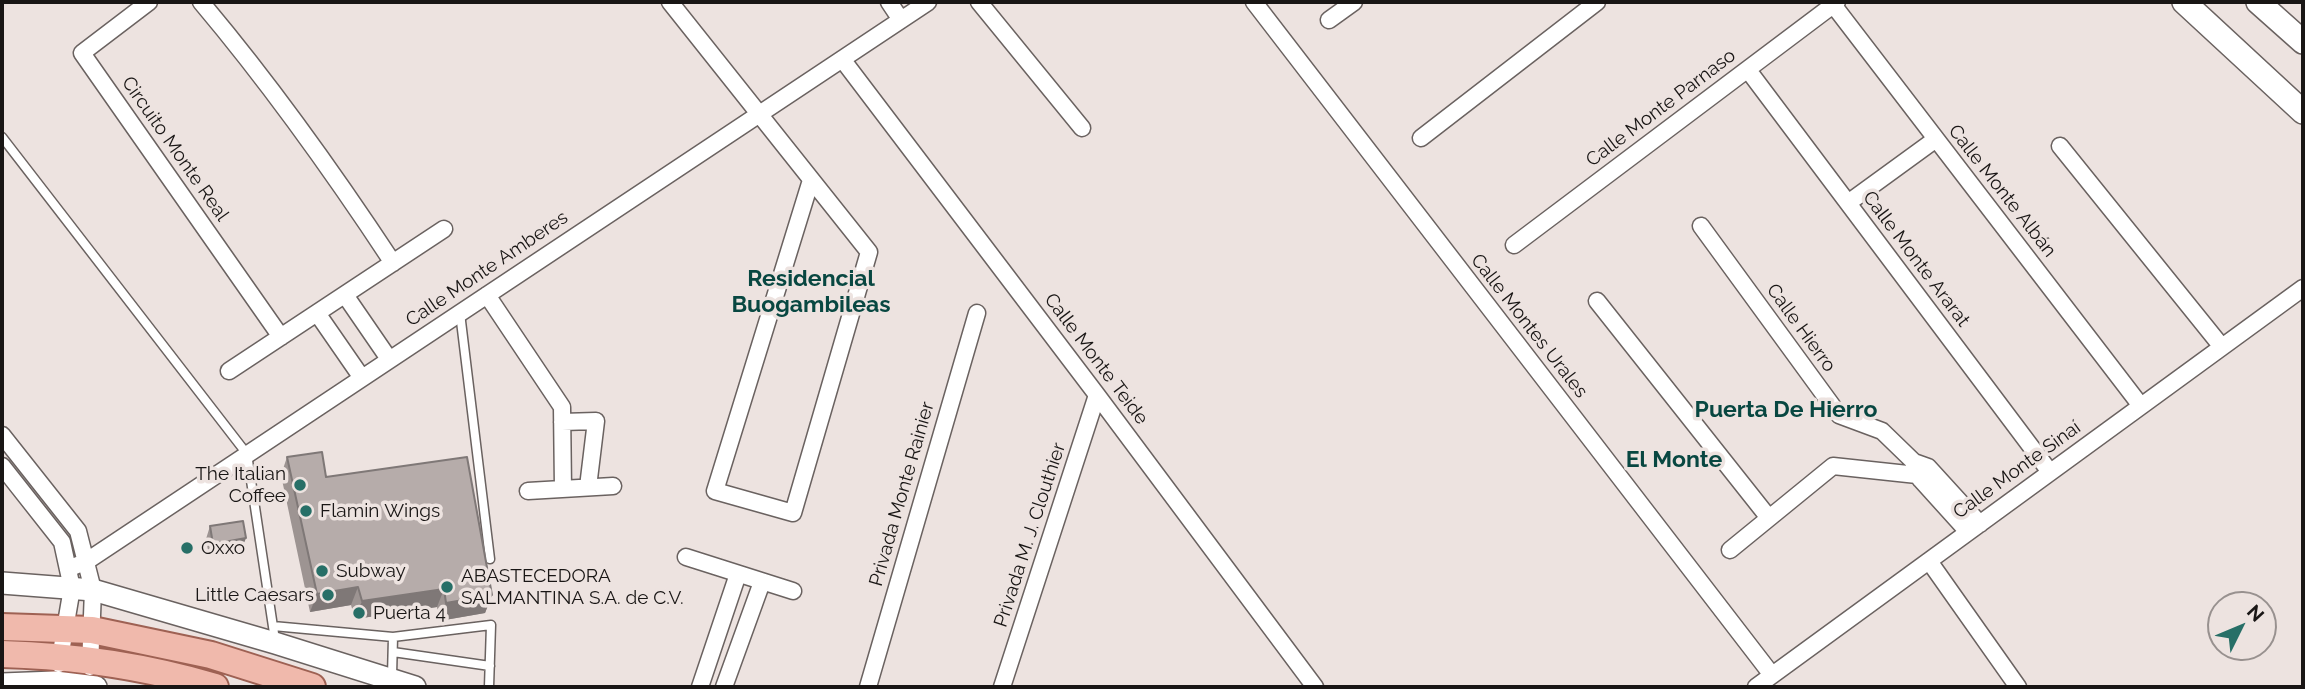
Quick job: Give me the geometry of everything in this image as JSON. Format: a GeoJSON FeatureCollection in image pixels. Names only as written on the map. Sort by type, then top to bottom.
{"type":"FeatureCollection","features":[{"type":"Feature","properties":{"kind":"main road"},"geometry":{"type":"LineString","coordinates":[[2258,2],[2303,41]]}},
{"type":"Feature","properties":{"kind":"main road"},"geometry":{"type":"LineString","coordinates":[[2189,3],[2303,112]]}},
{"type":"Feature","properties":{"kind":"main road"},"geometry":{"type":"LineString","coordinates":[[2,627],[92,630],[211,655],[312,687]]}},
{"type":"Feature","properties":{"kind":"main road"},"geometry":{"type":"LineString","coordinates":[[2,654],[60,655],[148,670],[215,687]]}},
{"type":"Feature","properties":{"kind":"street","name":"Circuito Monte Real"},"geometry":{"type":"LineString","coordinates":[[149,2],[82,53],[281,337]]}},
{"type":"Feature","properties":{"kind":"street"},"geometry":{"type":"LineString","coordinates":[[201,2],[257,68],[319,152],[393,263]]}},
{"type":"Feature","properties":{"kind":"street"},"geometry":{"type":"LineString","coordinates":[[670,2],[869,252],[793,513],[715,491],[811,180]]}},
{"type":"Feature","properties":{"kind":"street"},"geometry":{"type":"LineString","coordinates":[[889,2],[901,20]]}},
{"type":"Feature","properties":{"kind":"street","name":"Calle Monte Amberes"},"geometry":{"type":"LineString","coordinates":[[77,582],[87,561],[928,2]]}},
{"type":"Feature","properties":{"kind":"street"},"geometry":{"type":"LineString","coordinates":[[979,2],[1082,128]]}},
{"type":"Feature","properties":{"kind":"street","name":"Calle Montes Urales"},"geometry":{"type":"LineString","coordinates":[[1254,2],[1772,675]]}},
{"type":"Feature","properties":{"kind":"street"},"geometry":{"type":"LineString","coordinates":[[1329,20],[1354,2]]}},
{"type":"Feature","properties":{"kind":"street"},"geometry":{"type":"LineString","coordinates":[[1421,138],[1597,2]]}},
{"type":"Feature","properties":{"kind":"street","name":"Calle Monte Parnaso"},"geometry":{"type":"LineString","coordinates":[[1514,245],[1834,3]]}},
{"type":"Feature","properties":{"kind":"street","name":"Calle Monte Albán"},"geometry":{"type":"LineString","coordinates":[[1834,3],[2141,406]]}},
{"type":"Feature","properties":{"kind":"street","name":"Calle Monte Teide"},"geometry":{"type":"LineString","coordinates":[[842,59],[1315,687]]}},
{"type":"Feature","properties":{"kind":"street","name":"Calle Monte Ararat"},"geometry":{"type":"LineString","coordinates":[[1748,70],[2050,472]]}},
{"type":"Feature","properties":{"kind":"street"},"geometry":{"type":"LineString","coordinates":[[1848,203],[1936,139]]}},
{"type":"Feature","properties":{"kind":"street"},"geometry":{"type":"LineString","coordinates":[[2060,146],[2222,347]]}},
{"type":"Feature","properties":{"kind":"street","name":"Calle Hierro"},"geometry":{"type":"LineString","coordinates":[[1701,226],[1839,415],[1882,431],[1974,528]]}},
{"type":"Feature","properties":{"kind":"street"},"geometry":{"type":"LineString","coordinates":[[229,371],[444,229]]}},
{"type":"Feature","properties":{"kind":"street","name":"Calle Monte Sinaí"},"geometry":{"type":"LineString","coordinates":[[1756,687],[2303,288]]}},
{"type":"Feature","properties":{"kind":"street"},"geometry":{"type":"LineString","coordinates":[[345,295],[389,359]]}},
{"type":"Feature","properties":{"kind":"street"},"geometry":{"type":"LineString","coordinates":[[487,295],[562,407],[563,489]]}},
{"type":"Feature","properties":{"kind":"street"},"geometry":{"type":"LineString","coordinates":[[1597,301],[1769,518]]}},
{"type":"Feature","properties":{"kind":"street"},"geometry":{"type":"LineString","coordinates":[[317,313],[362,378]]}},
{"type":"Feature","properties":{"kind":"street","name":"Privada Monte Rainier"},"geometry":{"type":"LineString","coordinates":[[868,687],[977,313]]}},
{"type":"Feature","properties":{"kind":"street","name":"Privada M. J. Clouthier"},"geometry":{"type":"LineString","coordinates":[[1002,687],[1097,395]]}},
{"type":"Feature","properties":{"kind":"street"},"geometry":{"type":"LineString","coordinates":[[562,422],[596,421],[588,488]]}},
{"type":"Feature","properties":{"kind":"street"},"geometry":{"type":"LineString","coordinates":[[2,435],[78,531],[87,561],[77,582],[65,628],[55,685]]}},
{"type":"Feature","properties":{"kind":"street"},"geometry":{"type":"LineString","coordinates":[[2,466],[62,542],[92,630],[92,687],[2,684]]}},
{"type":"Feature","properties":{"kind":"street"},"geometry":{"type":"LineString","coordinates":[[1730,550],[1833,467],[1919,468]]}},
{"type":"Feature","properties":{"kind":"street"},"geometry":{"type":"LineString","coordinates":[[528,491],[613,486]]}},
{"type":"Feature","properties":{"kind":"street"},"geometry":{"type":"LineString","coordinates":[[686,557],[793,592]]}},
{"type":"Feature","properties":{"kind":"street"},"geometry":{"type":"LineString","coordinates":[[1929,561],[2018,687]]}},
{"type":"Feature","properties":{"kind":"street"},"geometry":{"type":"LineString","coordinates":[[700,687],[738,574]]}},
{"type":"Feature","properties":{"kind":"street"},"geometry":{"type":"LineString","coordinates":[[2,583],[77,582],[274,635],[415,687]]}},
{"type":"Feature","properties":{"kind":"street"},"geometry":{"type":"LineString","coordinates":[[724,687],[762,582]]}},
{"type":"Feature","properties":{"kind":"lane"},"geometry":{"type":"LineString","coordinates":[[2,137],[247,454],[274,635],[393,638],[491,625],[489,687]]}},
{"type":"Feature","properties":{"kind":"lane"},"geometry":{"type":"LineString","coordinates":[[460,313],[490,559]]}},
{"type":"Feature","properties":{"kind":"lane"},"geometry":{"type":"LineString","coordinates":[[392,680],[393,638]]}},
{"type":"Feature","properties":{"kind":"lane"},"geometry":{"type":"LineString","coordinates":[[393,652],[490,666]]}},
{"type":"Feature","properties":{"kind":"building"},"geometry":{"type":"Polygon","coordinates":[[[322,452],[326,477],[467,457],[492,595],[446,603],[444,589],[362,601],[358,587],[317,594],[287,457],[322,452]]]}},
{"type":"Feature","properties":{"kind":"building"},"geometry":{"type":"Polygon","coordinates":[[[243,521],[246,538],[213,544],[210,526],[243,521]]]}},
{"type":"Feature","properties":{"kind":"place","name":"The Italian Coffee"},"geometry":{"type":"Point","coordinates":[300,485]}},
{"type":"Feature","properties":{"kind":"place","name":"Flamin Wings"},"geometry":{"type":"Point","coordinates":[306,511]}},
{"type":"Feature","properties":{"kind":"place","name":"Oxxo"},"geometry":{"type":"Point","coordinates":[187,548]}},
{"type":"Feature","properties":{"kind":"place","name":"Subway"},"geometry":{"type":"Point","coordinates":[322,571]}},
{"type":"Feature","properties":{"kind":"place","name":"ABASTECEDORA SALMANTINA S.A. de C.V."},"geometry":{"type":"Point","coordinates":[447,587]}},
{"type":"Feature","properties":{"kind":"place","name":"Little Caesars"},"geometry":{"type":"Point","coordinates":[328,595]}},
{"type":"Feature","properties":{"kind":"place","name":"Puerta 4"},"geometry":{"type":"Point","coordinates":[359,613]}},
{"type":"Feature","properties":{"kind":"district","name":"Residencial Buogambileas"},"geometry":{"type":"Point","coordinates":[811,292]}},
{"type":"Feature","properties":{"kind":"district","name":"Puerta De Hierro"},"geometry":{"type":"Point","coordinates":[1786,410]}},
{"type":"Feature","properties":{"kind":"district","name":"El Monte"},"geometry":{"type":"Point","coordinates":[1674,460]}}]}
